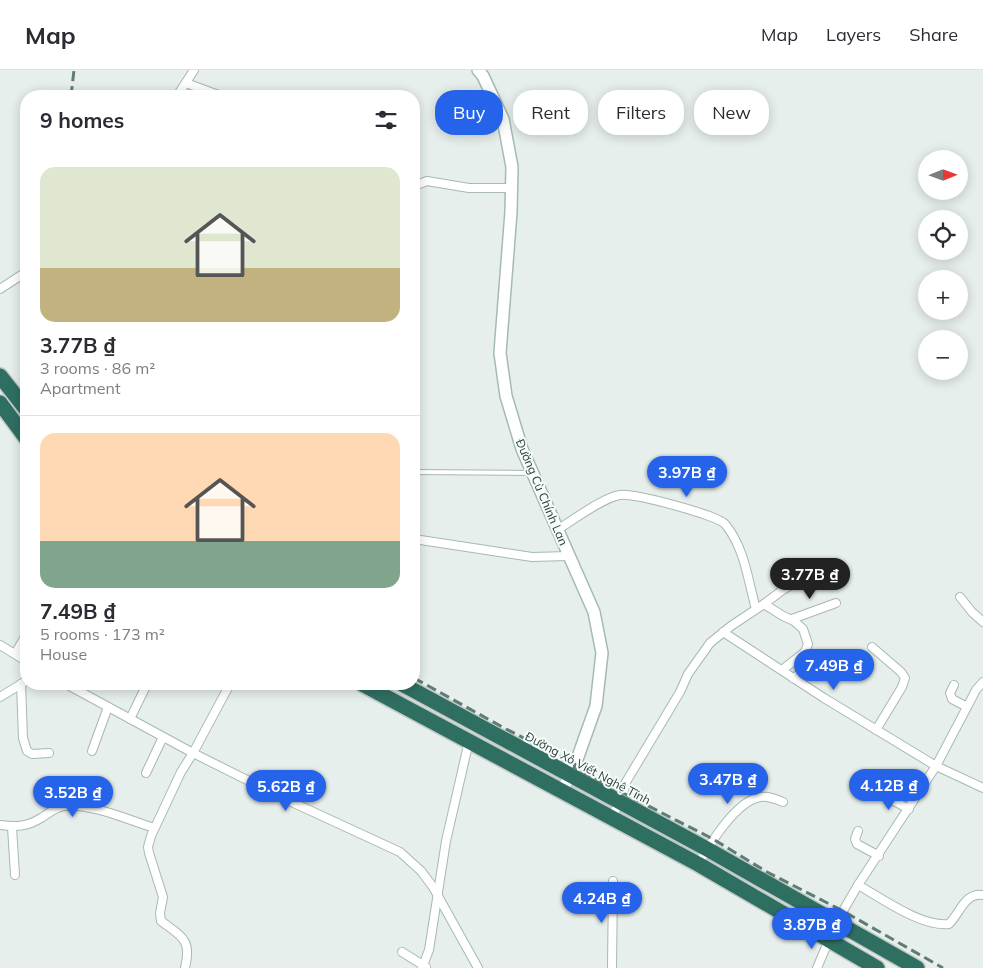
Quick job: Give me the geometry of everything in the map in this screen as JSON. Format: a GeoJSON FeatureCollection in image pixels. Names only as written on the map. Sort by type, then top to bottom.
{"type":"FeatureCollection","features":[{"type":"Feature","properties":{"kind":"highway"},"geometry":{"type":"LineString","coordinates":[[0,376],[20,401]]}},
{"type":"Feature","properties":{"kind":"highway"},"geometry":{"type":"LineString","coordinates":[[1,409],[20,431]]}},
{"type":"Feature","properties":{"kind":"highway"},"geometry":{"type":"LineString","coordinates":[[373,690],[698,864],[877,968]]}},
{"type":"Feature","properties":{"kind":"highway","name":"Đường Xô Viết Nghệ Tĩnh"},"geometry":{"type":"LineString","coordinates":[[413,690],[707,849],[917,968]]}},
{"type":"Feature","properties":{"kind":"street"},"geometry":{"type":"LineString","coordinates":[[181,90],[194,70]]}},
{"type":"Feature","properties":{"kind":"street","name":"Đường Cù Chính Lan"},"geometry":{"type":"LineString","coordinates":[[478,70],[483,76],[503,119],[512,167],[511,212],[500,353],[506,396],[522,449],[594,612],[602,653],[596,706],[570,775],[562,790]]}},
{"type":"Feature","properties":{"kind":"street"},"geometry":{"type":"LineString","coordinates":[[186,83],[205,90]]}},
{"type":"Feature","properties":{"kind":"street"},"geometry":{"type":"LineString","coordinates":[[420,184],[428,181],[469,188],[512,188]]}},
{"type":"Feature","properties":{"kind":"street"},"geometry":{"type":"LineString","coordinates":[[0,289],[20,276]]}},
{"type":"Feature","properties":{"kind":"street"},"geometry":{"type":"LineString","coordinates":[[558,530],[609,498],[626,494],[659,501],[716,518],[726,526],[737,542],[747,571],[756,609]]}},
{"type":"Feature","properties":{"kind":"street"},"geometry":{"type":"LineString","coordinates":[[420,540],[532,557],[569,556]]}},
{"type":"Feature","properties":{"kind":"street"},"geometry":{"type":"LineString","coordinates":[[612,817],[620,802],[626,782],[680,692],[688,674],[710,643],[790,585],[834,563]]}},
{"type":"Feature","properties":{"kind":"street"},"geometry":{"type":"LineString","coordinates":[[960,597],[983,622]]}},
{"type":"Feature","properties":{"kind":"street"},"geometry":{"type":"LineString","coordinates":[[792,619],[836,602]]}},
{"type":"Feature","properties":{"kind":"street"},"geometry":{"type":"LineString","coordinates":[[764,604],[782,616],[792,619],[803,629],[808,644],[808,647],[800,656],[782,670]]}},
{"type":"Feature","properties":{"kind":"street"},"geometry":{"type":"LineString","coordinates":[[723,632],[876,730],[936,766],[983,788]]}},
{"type":"Feature","properties":{"kind":"street"},"geometry":{"type":"LineString","coordinates":[[0,645],[20,657]]}},
{"type":"Feature","properties":{"kind":"street"},"geometry":{"type":"LineString","coordinates":[[15,654],[20,645]]}},
{"type":"Feature","properties":{"kind":"street"},"geometry":{"type":"LineString","coordinates":[[872,647],[901,672],[905,678],[902,687],[876,730]]}},
{"type":"Feature","properties":{"kind":"street"},"geometry":{"type":"LineString","coordinates":[[793,678],[831,656]]}},
{"type":"Feature","properties":{"kind":"street"},"geometry":{"type":"LineString","coordinates":[[816,968],[836,922],[936,766],[976,690],[983,682]]}},
{"type":"Feature","properties":{"kind":"street"},"geometry":{"type":"LineString","coordinates":[[0,696],[20,685]]}},
{"type":"Feature","properties":{"kind":"street"},"geometry":{"type":"LineString","coordinates":[[954,685],[950,693],[952,699],[967,707]]}},
{"type":"Feature","properties":{"kind":"street"},"geometry":{"type":"LineString","coordinates":[[24,690],[23,738],[26,751],[32,754],[49,753]]}},
{"type":"Feature","properties":{"kind":"street"},"geometry":{"type":"LineString","coordinates":[[77,690],[193,754],[400,852],[421,871],[433,886],[478,968]]}},
{"type":"Feature","properties":{"kind":"street"},"geometry":{"type":"LineString","coordinates":[[130,719],[144,690]]}},
{"type":"Feature","properties":{"kind":"street"},"geometry":{"type":"LineString","coordinates":[[185,968],[188,956],[186,943],[161,921],[163,897],[148,847],[154,828],[181,772],[193,754],[227,690]]}},
{"type":"Feature","properties":{"kind":"street"},"geometry":{"type":"LineString","coordinates":[[92,751],[108,707]]}},
{"type":"Feature","properties":{"kind":"street"},"geometry":{"type":"LineString","coordinates":[[146,773],[163,737]]}},
{"type":"Feature","properties":{"kind":"street"},"geometry":{"type":"LineString","coordinates":[[402,952],[424,967],[429,950],[446,842],[469,741]]}},
{"type":"Feature","properties":{"kind":"street"},"geometry":{"type":"LineString","coordinates":[[879,793],[909,809]]}},
{"type":"Feature","properties":{"kind":"street"},"geometry":{"type":"LineString","coordinates":[[698,864],[729,820],[745,805],[758,797],[768,797],[783,802]]}},
{"type":"Feature","properties":{"kind":"street"},"geometry":{"type":"LineString","coordinates":[[0,825],[12,827],[26,825],[39,820],[52,810],[69,806],[104,812],[154,828]]}},
{"type":"Feature","properties":{"kind":"street"},"geometry":{"type":"LineString","coordinates":[[12,827],[15,876]]}},
{"type":"Feature","properties":{"kind":"street"},"geometry":{"type":"LineString","coordinates":[[858,831],[855,839],[858,844],[879,856]]}},
{"type":"Feature","properties":{"kind":"street"},"geometry":{"type":"LineString","coordinates":[[612,968],[613,881]]}},
{"type":"Feature","properties":{"kind":"street"},"geometry":{"type":"LineString","coordinates":[[858,885],[924,921],[936,925],[949,924],[956,918],[970,896],[975,894],[983,895]]}},
{"type":"Feature","properties":{"kind":"lane"},"geometry":{"type":"LineString","coordinates":[[420,472],[532,473]]}},
{"type":"Feature","properties":{"kind":"railway"},"geometry":{"type":"LineString","coordinates":[[72,90],[74,70]]}},
{"type":"Feature","properties":{"kind":"railway"},"geometry":{"type":"LineString","coordinates":[[420,681],[506,729],[575,764],[574,768],[713,839],[767,872],[843,911],[943,968]]}}]}
